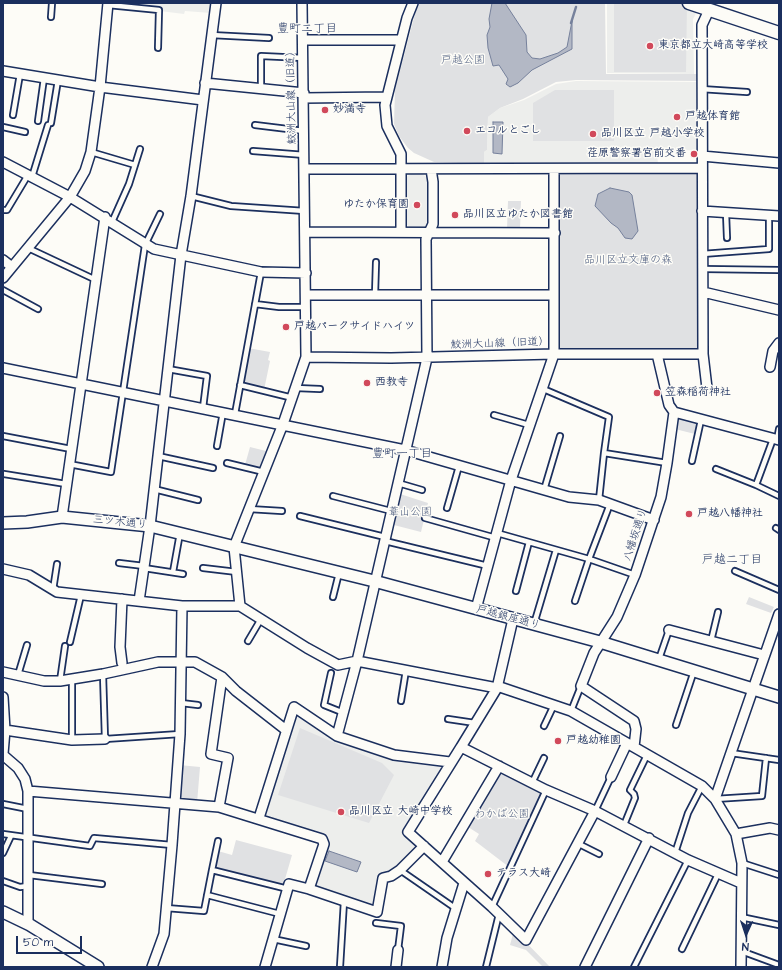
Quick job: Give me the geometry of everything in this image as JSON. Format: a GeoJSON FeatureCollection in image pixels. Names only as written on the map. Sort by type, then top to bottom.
{"type":"FeatureCollection","features":[{"type":"Feature","properties":{"kind":"main road"},"geometry":{"type":"LineString","coordinates":[[689,3],[711,7],[779,33]]}},
{"type":"Feature","properties":{"kind":"street"},"geometry":{"type":"LineString","coordinates":[[139,601],[150,526],[163,401],[181,255],[191,196],[216,3]]}},
{"type":"Feature","properties":{"kind":"street","name":"鮫洲大山線（旧道）"},"geometry":{"type":"LineString","coordinates":[[302,3],[304,40],[306,357],[427,358],[554,354],[703,354]]}},
{"type":"Feature","properties":{"kind":"street"},"geometry":{"type":"LineString","coordinates":[[401,232],[400,151],[386,121],[386,97],[401,40],[413,3]]}},
{"type":"Feature","properties":{"kind":"street"},"geometry":{"type":"LineString","coordinates":[[3,278],[70,197],[85,171],[91,152],[100,87],[108,4]]}},
{"type":"Feature","properties":{"kind":"street"},"geometry":{"type":"LineString","coordinates":[[707,388],[703,354],[701,89],[702,25],[711,7]]}},
{"type":"Feature","properties":{"kind":"street"},"geometry":{"type":"LineString","coordinates":[[304,40],[401,40]]}},
{"type":"Feature","properties":{"kind":"street"},"geometry":{"type":"LineString","coordinates":[[3,72],[100,87],[203,100]]}},
{"type":"Feature","properties":{"kind":"street"},"geometry":{"type":"LineString","coordinates":[[205,83],[261,88],[304,96],[386,97]]}},
{"type":"Feature","properties":{"kind":"street"},"geometry":{"type":"LineString","coordinates":[[702,156],[779,163]]}},
{"type":"Feature","properties":{"kind":"street"},"geometry":{"type":"LineString","coordinates":[[3,162],[70,197],[145,245],[154,249],[261,272],[306,273]]}},
{"type":"Feature","properties":{"kind":"street"},"geometry":{"type":"LineString","coordinates":[[305,169],[400,170],[702,168]]}},
{"type":"Feature","properties":{"kind":"street"},"geometry":{"type":"LineString","coordinates":[[337,736],[357,661],[374,581],[427,358],[426,239],[433,224],[434,182],[431,169]]}},
{"type":"Feature","properties":{"kind":"street"},"geometry":{"type":"LineString","coordinates":[[476,609],[511,480],[541,388],[554,354],[554,169]]}},
{"type":"Feature","properties":{"kind":"street"},"geometry":{"type":"LineString","coordinates":[[702,211],[779,216]]}},
{"type":"Feature","properties":{"kind":"street"},"geometry":{"type":"LineString","coordinates":[[62,517],[96,280],[108,220]]}},
{"type":"Feature","properties":{"kind":"street"},"geometry":{"type":"LineString","coordinates":[[306,232],[554,233]]}},
{"type":"Feature","properties":{"kind":"street"},"geometry":{"type":"LineString","coordinates":[[3,260],[12,267]]}},
{"type":"Feature","properties":{"kind":"street"},"geometry":{"type":"LineString","coordinates":[[703,292],[779,310]]}},
{"type":"Feature","properties":{"kind":"street"},"geometry":{"type":"LineString","coordinates":[[306,295],[554,295]]}},
{"type":"Feature","properties":{"kind":"street"},"geometry":{"type":"LineString","coordinates":[[770,367],[773,351],[779,343]]}},
{"type":"Feature","properties":{"kind":"street"},"geometry":{"type":"LineString","coordinates":[[657,354],[669,405],[674,412],[776,440]]}},
{"type":"Feature","properties":{"kind":"street"},"geometry":{"type":"LineString","coordinates":[[240,606],[234,547],[293,398],[306,357]]}},
{"type":"Feature","properties":{"kind":"street"},"geometry":{"type":"LineString","coordinates":[[3,368],[163,401],[235,414],[405,450],[569,497],[599,500],[610,503],[654,520]]}},
{"type":"Feature","properties":{"kind":"street","name":"八幡坂通り"},"geometry":{"type":"LineString","coordinates":[[581,686],[600,642],[617,617],[635,575],[654,520],[667,463],[674,412]]}},
{"type":"Feature","properties":{"kind":"street","name":"三ツ木通り"},"geometry":{"type":"LineString","coordinates":[[3,523],[27,522],[62,517],[150,526],[234,547]]}},
{"type":"Feature","properties":{"kind":"street","name":"戸越銀座通り"},"geometry":{"type":"LineString","coordinates":[[234,547],[374,581],[600,642],[779,697]]}},
{"type":"Feature","properties":{"kind":"street"},"geometry":{"type":"LineString","coordinates":[[3,569],[29,575],[57,592],[182,606],[240,606],[307,648],[338,665],[357,661],[497,687],[571,711],[702,786],[716,799],[736,834],[742,863],[741,967]]}},
{"type":"Feature","properties":{"kind":"street"},"geometry":{"type":"LineString","coordinates":[[122,599],[120,647],[122,664]]}},
{"type":"Feature","properties":{"kind":"street"},"geometry":{"type":"LineString","coordinates":[[152,967],[164,934],[172,845],[180,734],[182,606]]}},
{"type":"Feature","properties":{"kind":"street"},"geometry":{"type":"LineString","coordinates":[[716,799],[730,753],[779,614]]}},
{"type":"Feature","properties":{"kind":"street"},"geometry":{"type":"LineString","coordinates":[[513,619],[497,687],[461,747],[450,762],[417,820],[408,832],[492,907],[526,940],[595,811]]}},
{"type":"Feature","properties":{"kind":"street"},"geometry":{"type":"LineString","coordinates":[[669,630],[764,655]]}},
{"type":"Feature","properties":{"kind":"street"},"geometry":{"type":"LineString","coordinates":[[3,672],[44,681],[60,681],[103,674],[152,663],[196,662],[222,678],[236,691],[286,730]]}},
{"type":"Feature","properties":{"kind":"street"},"geometry":{"type":"LineString","coordinates":[[219,806],[228,758],[211,754],[222,678]]}},
{"type":"Feature","properties":{"kind":"street"},"geometry":{"type":"LineString","coordinates":[[581,686],[634,721],[636,729],[630,745],[611,777]]}},
{"type":"Feature","properties":{"kind":"street"},"geometry":{"type":"LineString","coordinates":[[3,697],[3,755],[18,768],[25,780],[28,791],[28,924]]}},
{"type":"Feature","properties":{"kind":"street"},"geometry":{"type":"LineString","coordinates":[[259,818],[294,707],[337,736],[394,755],[450,762]]}},
{"type":"Feature","properties":{"kind":"street"},"geometry":{"type":"LineString","coordinates":[[4,733],[72,740],[105,739]]}},
{"type":"Feature","properties":{"kind":"street"},"geometry":{"type":"LineString","coordinates":[[461,747],[546,790],[624,825],[688,860],[741,884]]}},
{"type":"Feature","properties":{"kind":"street"},"geometry":{"type":"LineString","coordinates":[[442,862],[499,766]]}},
{"type":"Feature","properties":{"kind":"street"},"geometry":{"type":"LineString","coordinates":[[28,791],[219,806],[322,839],[324,844],[309,889]]}},
{"type":"Feature","properties":{"kind":"street"},"geometry":{"type":"LineString","coordinates":[[736,834],[770,828],[779,830]]}},
{"type":"Feature","properties":{"kind":"street"},"geometry":{"type":"LineString","coordinates":[[585,967],[648,838]]}},
{"type":"Feature","properties":{"kind":"street"},"geometry":{"type":"LineString","coordinates":[[265,967],[290,884],[377,912],[383,878],[391,876],[400,870],[424,846]]}},
{"type":"Feature","properties":{"kind":"street"},"geometry":{"type":"LineString","coordinates":[[442,967],[447,938],[455,908],[464,883]]}},
{"type":"Feature","properties":{"kind":"street"},"geometry":{"type":"LineString","coordinates":[[3,912],[28,924],[95,966]]}},
{"type":"Feature","properties":{"kind":"street"},"geometry":{"type":"LineString","coordinates":[[396,967],[398,950]]}},
{"type":"Feature","properties":{"kind":"lane"},"geometry":{"type":"LineString","coordinates":[[51,17],[52,3]]}},
{"type":"Feature","properties":{"kind":"lane"},"geometry":{"type":"LineString","coordinates":[[108,4],[159,10],[158,48]]}},
{"type":"Feature","properties":{"kind":"lane"},"geometry":{"type":"LineString","coordinates":[[211,35],[268,38]]}},
{"type":"Feature","properties":{"kind":"lane"},"geometry":{"type":"LineString","coordinates":[[261,88],[261,56],[304,58]]}},
{"type":"Feature","properties":{"kind":"lane"},"geometry":{"type":"LineString","coordinates":[[12,115],[20,74]]}},
{"type":"Feature","properties":{"kind":"lane"},"geometry":{"type":"LineString","coordinates":[[38,121],[44,78]]}},
{"type":"Feature","properties":{"kind":"lane"},"geometry":{"type":"LineString","coordinates":[[3,210],[7,210],[30,176],[49,124],[58,80]]}},
{"type":"Feature","properties":{"kind":"lane"},"geometry":{"type":"LineString","coordinates":[[701,89],[747,92]]}},
{"type":"Feature","properties":{"kind":"lane"},"geometry":{"type":"LineString","coordinates":[[255,125],[304,130]]}},
{"type":"Feature","properties":{"kind":"lane"},"geometry":{"type":"LineString","coordinates":[[3,127],[25,132]]}},
{"type":"Feature","properties":{"kind":"lane"},"geometry":{"type":"LineString","coordinates":[[108,220],[135,165],[140,149]]}},
{"type":"Feature","properties":{"kind":"lane"},"geometry":{"type":"LineString","coordinates":[[253,151],[305,155]]}},
{"type":"Feature","properties":{"kind":"lane"},"geometry":{"type":"LineString","coordinates":[[91,152],[135,165]]}},
{"type":"Feature","properties":{"kind":"lane"},"geometry":{"type":"LineString","coordinates":[[191,196],[231,206],[305,211]]}},
{"type":"Feature","properties":{"kind":"lane"},"geometry":{"type":"LineString","coordinates":[[726,213],[727,238]]}},
{"type":"Feature","properties":{"kind":"lane"},"geometry":{"type":"LineString","coordinates":[[69,464],[111,472],[145,245],[160,214]]}},
{"type":"Feature","properties":{"kind":"lane"},"geometry":{"type":"LineString","coordinates":[[702,254],[769,248],[769,215]]}},
{"type":"Feature","properties":{"kind":"lane"},"geometry":{"type":"LineString","coordinates":[[28,248],[96,280]]}},
{"type":"Feature","properties":{"kind":"lane"},"geometry":{"type":"LineString","coordinates":[[375,295],[376,262]]}},
{"type":"Feature","properties":{"kind":"lane"},"geometry":{"type":"LineString","coordinates":[[703,269],[779,270]]}},
{"type":"Feature","properties":{"kind":"lane"},"geometry":{"type":"LineString","coordinates":[[235,414],[261,272]]}},
{"type":"Feature","properties":{"kind":"lane"},"geometry":{"type":"LineString","coordinates":[[3,290],[38,309]]}},
{"type":"Feature","properties":{"kind":"lane"},"geometry":{"type":"LineString","coordinates":[[255,304],[279,307],[306,307]]}},
{"type":"Feature","properties":{"kind":"lane"},"geometry":{"type":"LineString","coordinates":[[168,369],[207,376],[203,408]]}},
{"type":"Feature","properties":{"kind":"lane"},"geometry":{"type":"LineString","coordinates":[[240,385],[293,398]]}},
{"type":"Feature","properties":{"kind":"lane"},"geometry":{"type":"LineString","coordinates":[[296,388],[320,388]]}},
{"type":"Feature","properties":{"kind":"lane"},"geometry":{"type":"LineString","coordinates":[[541,388],[609,417],[599,500]]}},
{"type":"Feature","properties":{"kind":"lane"},"geometry":{"type":"LineString","coordinates":[[216,446],[223,412]]}},
{"type":"Feature","properties":{"kind":"lane"},"geometry":{"type":"LineString","coordinates":[[494,415],[529,425]]}},
{"type":"Feature","properties":{"kind":"lane"},"geometry":{"type":"LineString","coordinates":[[692,461],[701,420]]}},
{"type":"Feature","properties":{"kind":"lane"},"geometry":{"type":"LineString","coordinates":[[756,485],[776,440],[779,429]]}},
{"type":"Feature","properties":{"kind":"lane"},"geometry":{"type":"LineString","coordinates":[[3,436],[71,449]]}},
{"type":"Feature","properties":{"kind":"lane"},"geometry":{"type":"LineString","coordinates":[[544,490],[560,436]]}},
{"type":"Feature","properties":{"kind":"lane"},"geometry":{"type":"LineString","coordinates":[[604,453],[667,463]]}},
{"type":"Feature","properties":{"kind":"lane"},"geometry":{"type":"LineString","coordinates":[[158,456],[213,468]]}},
{"type":"Feature","properties":{"kind":"lane"},"geometry":{"type":"LineString","coordinates":[[227,463],[264,472]]}},
{"type":"Feature","properties":{"kind":"lane"},"geometry":{"type":"LineString","coordinates":[[447,508],[459,466]]}},
{"type":"Feature","properties":{"kind":"lane"},"geometry":{"type":"LineString","coordinates":[[716,469],[779,496]]}},
{"type":"Feature","properties":{"kind":"lane"},"geometry":{"type":"LineString","coordinates":[[4,474],[66,484]]}},
{"type":"Feature","properties":{"kind":"lane"},"geometry":{"type":"LineString","coordinates":[[398,483],[422,490]]}},
{"type":"Feature","properties":{"kind":"lane"},"geometry":{"type":"LineString","coordinates":[[154,489],[198,500]]}},
{"type":"Feature","properties":{"kind":"lane"},"geometry":{"type":"LineString","coordinates":[[333,496],[391,511]]}},
{"type":"Feature","properties":{"kind":"lane"},"geometry":{"type":"LineString","coordinates":[[575,601],[610,503]]}},
{"type":"Feature","properties":{"kind":"lane"},"geometry":{"type":"LineString","coordinates":[[249,509],[282,511]]}},
{"type":"Feature","properties":{"kind":"lane"},"geometry":{"type":"LineString","coordinates":[[300,516],[488,566]]}},
{"type":"Feature","properties":{"kind":"lane"},"geometry":{"type":"LineString","coordinates":[[424,518],[496,536],[529,542],[589,559],[635,575]]}},
{"type":"Feature","properties":{"kind":"lane"},"geometry":{"type":"LineString","coordinates":[[173,572],[180,533]]}},
{"type":"Feature","properties":{"kind":"lane"},"geometry":{"type":"LineString","coordinates":[[516,591],[529,542]]}},
{"type":"Feature","properties":{"kind":"lane"},"geometry":{"type":"LineString","coordinates":[[534,624],[556,550]]}},
{"type":"Feature","properties":{"kind":"lane"},"geometry":{"type":"LineString","coordinates":[[119,563],[183,574]]}},
{"type":"Feature","properties":{"kind":"lane"},"geometry":{"type":"LineString","coordinates":[[53,590],[57,564]]}},
{"type":"Feature","properties":{"kind":"lane"},"geometry":{"type":"LineString","coordinates":[[204,568],[237,572]]}},
{"type":"Feature","properties":{"kind":"lane"},"geometry":{"type":"LineString","coordinates":[[735,571],[779,590]]}},
{"type":"Feature","properties":{"kind":"lane"},"geometry":{"type":"LineString","coordinates":[[333,597],[339,573]]}},
{"type":"Feature","properties":{"kind":"lane"},"geometry":{"type":"LineString","coordinates":[[70,642],[82,595]]}},
{"type":"Feature","properties":{"kind":"lane"},"geometry":{"type":"LineString","coordinates":[[711,641],[718,612]]}},
{"type":"Feature","properties":{"kind":"lane"},"geometry":{"type":"LineString","coordinates":[[248,641],[261,619]]}},
{"type":"Feature","properties":{"kind":"lane"},"geometry":{"type":"LineString","coordinates":[[659,659],[669,630]]}},
{"type":"Feature","properties":{"kind":"lane"},"geometry":{"type":"LineString","coordinates":[[18,675],[27,645]]}},
{"type":"Feature","properties":{"kind":"lane"},"geometry":{"type":"LineString","coordinates":[[60,681],[65,646]]}},
{"type":"Feature","properties":{"kind":"lane"},"geometry":{"type":"LineString","coordinates":[[401,701],[406,670]]}},
{"type":"Feature","properties":{"kind":"lane"},"geometry":{"type":"LineString","coordinates":[[676,725],[694,671]]}},
{"type":"Feature","properties":{"kind":"lane"},"geometry":{"type":"LineString","coordinates":[[331,673],[324,705],[344,713]]}},
{"type":"Feature","properties":{"kind":"lane"},"geometry":{"type":"LineString","coordinates":[[103,674],[105,739],[180,734]]}},
{"type":"Feature","properties":{"kind":"lane"},"geometry":{"type":"LineString","coordinates":[[72,680],[72,740]]}},
{"type":"Feature","properties":{"kind":"lane","name":"八幡坂通り"},"geometry":{"type":"LineString","coordinates":[[571,711],[581,686]]}},
{"type":"Feature","properties":{"kind":"lane"},"geometry":{"type":"LineString","coordinates":[[181,703],[198,705]]}},
{"type":"Feature","properties":{"kind":"lane"},"geometry":{"type":"LineString","coordinates":[[544,726],[554,705]]}},
{"type":"Feature","properties":{"kind":"lane"},"geometry":{"type":"LineString","coordinates":[[448,719],[475,723]]}},
{"type":"Feature","properties":{"kind":"lane"},"geometry":{"type":"LineString","coordinates":[[730,753],[779,760]]}},
{"type":"Feature","properties":{"kind":"lane"},"geometry":{"type":"LineString","coordinates":[[624,825],[635,798],[634,794],[630,790],[648,755]]}},
{"type":"Feature","properties":{"kind":"lane"},"geometry":{"type":"LineString","coordinates":[[532,783],[544,758]]}},
{"type":"Feature","properties":{"kind":"lane"},"geometry":{"type":"LineString","coordinates":[[716,799],[762,796],[766,758]]}},
{"type":"Feature","properties":{"kind":"lane"},"geometry":{"type":"LineString","coordinates":[[595,811],[611,777]]}},
{"type":"Feature","properties":{"kind":"lane"},"geometry":{"type":"LineString","coordinates":[[675,853],[688,813],[702,786]]}},
{"type":"Feature","properties":{"kind":"lane"},"geometry":{"type":"LineString","coordinates":[[492,907],[546,790]]}},
{"type":"Feature","properties":{"kind":"lane"},"geometry":{"type":"LineString","coordinates":[[3,804],[28,809]]}},
{"type":"Feature","properties":{"kind":"lane"},"geometry":{"type":"LineString","coordinates":[[3,834],[90,846],[94,838],[172,845]]}},
{"type":"Feature","properties":{"kind":"lane"},"geometry":{"type":"LineString","coordinates":[[3,853],[11,836]]}},
{"type":"Feature","properties":{"kind":"lane"},"geometry":{"type":"LineString","coordinates":[[166,908],[204,911],[218,841]]}},
{"type":"Feature","properties":{"kind":"lane"},"geometry":{"type":"LineString","coordinates":[[578,843],[599,854]]}},
{"type":"Feature","properties":{"kind":"lane"},"geometry":{"type":"LineString","coordinates":[[634,967],[688,860]]}},
{"type":"Feature","properties":{"kind":"lane"},"geometry":{"type":"LineString","coordinates":[[742,863],[779,875]]}},
{"type":"Feature","properties":{"kind":"lane"},"geometry":{"type":"LineString","coordinates":[[212,870],[288,889]]}},
{"type":"Feature","properties":{"kind":"lane"},"geometry":{"type":"LineString","coordinates":[[400,870],[455,908]]}},
{"type":"Feature","properties":{"kind":"lane"},"geometry":{"type":"LineString","coordinates":[[682,948],[718,874]]}},
{"type":"Feature","properties":{"kind":"lane"},"geometry":{"type":"LineString","coordinates":[[29,876],[102,884]]}},
{"type":"Feature","properties":{"kind":"lane"},"geometry":{"type":"LineString","coordinates":[[3,881],[20,887],[29,886]]}},
{"type":"Feature","properties":{"kind":"lane"},"geometry":{"type":"LineString","coordinates":[[207,895],[280,914]]}},
{"type":"Feature","properties":{"kind":"lane"},"geometry":{"type":"LineString","coordinates":[[340,967],[344,901]]}},
{"type":"Feature","properties":{"kind":"lane"},"geometry":{"type":"LineString","coordinates":[[486,967],[499,914]]}},
{"type":"Feature","properties":{"kind":"lane"},"geometry":{"type":"LineString","coordinates":[[741,917],[779,924]]}},
{"type":"Feature","properties":{"kind":"lane"},"geometry":{"type":"LineString","coordinates":[[376,923],[401,926],[398,950]]}},
{"type":"Feature","properties":{"kind":"lane"},"geometry":{"type":"LineString","coordinates":[[273,940],[306,946]]}},
{"type":"Feature","properties":{"kind":"lane"},"geometry":{"type":"LineString","coordinates":[[741,951],[779,965]]}},
{"type":"Feature","properties":{"kind":"shaded area"},"geometry":{"type":"Polygon","coordinates":[[[111,3],[212,3],[211,13],[185,11],[184,14],[160,11],[160,8],[111,3]]]}},
{"type":"Feature","properties":{"kind":"shaded area"},"geometry":{"type":"Polygon","coordinates":[[[492,3],[505,3],[526,35],[527,52],[532,58],[540,59],[558,53],[567,47],[572,21],[572,49],[532,70],[518,83],[510,87],[506,84],[508,79],[499,65],[493,66],[488,48],[487,35],[490,27],[489,19],[492,3]]]}},
{"type":"Feature","properties":{"kind":"shaded area","name":"東京都立大崎高等学校"},"geometry":{"type":"Polygon","coordinates":[[[607,3],[702,3],[693,19],[694,74],[607,73],[607,3]]]}},
{"type":"Feature","properties":{"kind":"shaded area","name":"品川区立 戸越小学校"},"geometry":{"type":"Polygon","coordinates":[[[576,81],[698,82],[698,150],[657,151],[658,165],[484,164],[484,152],[487,150],[488,117],[500,108],[524,100],[556,84],[576,81]]]}},
{"type":"Feature","properties":{"kind":"shaded area"},"geometry":{"type":"Polygon","coordinates":[[[493,122],[503,122],[502,154],[493,153],[493,122]]]}},
{"type":"Feature","properties":{"kind":"shaded area","name":"ゆたか保育園"},"geometry":{"type":"Polygon","coordinates":[[[411,174],[422,174],[429,179],[429,222],[426,227],[420,229],[413,229],[407,225],[405,219],[405,178],[411,174]]]}},
{"type":"Feature","properties":{"kind":"shaded area"},"geometry":{"type":"Polygon","coordinates":[[[610,188],[629,192],[632,195],[638,231],[632,239],[625,238],[618,228],[611,223],[595,206],[598,194],[610,188]]]}},
{"type":"Feature","properties":{"kind":"shaded area","name":"品川区立 大崎中学校"},"geometry":{"type":"Polygon","coordinates":[[[298,712],[334,736],[385,757],[438,763],[443,767],[422,807],[404,832],[420,846],[389,874],[375,907],[372,908],[314,888],[325,848],[329,847],[327,836],[263,816],[293,715],[298,712]]]}},
{"type":"Feature","properties":{"kind":"shaded area"},"geometry":{"type":"Polygon","coordinates":[[[329,851],[361,862],[357,872],[325,861],[329,851]]]}},
{"type":"Feature","properties":{"kind":"green space","name":"戸越公園"},"geometry":{"type":"Polygon","coordinates":[[[420,3],[605,3],[606,74],[699,74],[699,81],[576,80],[556,82],[523,99],[500,108],[488,117],[487,150],[484,152],[484,164],[434,162],[414,153],[408,148],[399,136],[394,124],[395,90],[416,10],[420,3]]]}},
{"type":"Feature","properties":{"kind":"green space","name":"東京都立大崎高等学校"},"geometry":{"type":"Polygon","coordinates":[[[614,3],[687,3],[686,72],[614,72],[614,3]]]}},
{"type":"Feature","properties":{"kind":"green space"},"geometry":{"type":"Polygon","coordinates":[[[555,90],[614,90],[614,141],[533,141],[533,103],[555,90]]]}},
{"type":"Feature","properties":{"kind":"green space","name":"品川区立文庫の森"},"geometry":{"type":"Polygon","coordinates":[[[702,168],[703,354],[554,354],[554,169],[702,168]]]}},
{"type":"Feature","properties":{"kind":"green space"},"geometry":{"type":"Polygon","coordinates":[[[508,201],[521,201],[520,229],[507,229],[508,201]]]}},
{"type":"Feature","properties":{"kind":"green space"},"geometry":{"type":"Polygon","coordinates":[[[248,348],[270,352],[268,360],[270,361],[264,390],[242,384],[248,348]]]}},
{"type":"Feature","properties":{"kind":"green space"},"geometry":{"type":"Polygon","coordinates":[[[677,416],[698,422],[695,434],[675,429],[677,416]]]}},
{"type":"Feature","properties":{"kind":"green space"},"geometry":{"type":"Polygon","coordinates":[[[250,447],[270,452],[263,470],[245,465],[250,447]]]}},
{"type":"Feature","properties":{"kind":"green space","name":"葦山公園"},"geometry":{"type":"Polygon","coordinates":[[[397,493],[428,503],[421,532],[390,524],[397,493]]]}},
{"type":"Feature","properties":{"kind":"green space"},"geometry":{"type":"Polygon","coordinates":[[[749,597],[774,607],[771,613],[746,604],[749,597]]]}},
{"type":"Feature","properties":{"kind":"green space"},"geometry":{"type":"Polygon","coordinates":[[[300,728],[382,763],[394,775],[369,823],[278,795],[300,728]]]}},
{"type":"Feature","properties":{"kind":"green space"},"geometry":{"type":"Polygon","coordinates":[[[179,765],[200,767],[197,803],[176,801],[179,765]]]}},
{"type":"Feature","properties":{"kind":"green space","name":"わかば公園"},"geometry":{"type":"Polygon","coordinates":[[[499,766],[546,790],[509,867],[475,841],[479,834],[465,825],[499,766]]]}},
{"type":"Feature","properties":{"kind":"green space"},"geometry":{"type":"Polygon","coordinates":[[[236,840],[292,855],[283,886],[213,868],[218,851],[232,855],[236,840]]]}},
{"type":"Feature","properties":{"kind":"green space"},"geometry":{"type":"Polygon","coordinates":[[[514,930],[550,967],[543,967],[526,950],[510,945],[514,930]]]}},
{"type":"Feature","properties":{"kind":"waterway"},"geometry":{"type":"LineString","coordinates":[[571,23],[576,7]]}},
{"type":"Feature","properties":{"kind":"place","name":"東京都立大崎高等学校"},"geometry":{"type":"Point","coordinates":[650,46]}},
{"type":"Feature","properties":{"kind":"place","name":"妙満寺"},"geometry":{"type":"Point","coordinates":[325,110]}},
{"type":"Feature","properties":{"kind":"place","name":"戸越体育館"},"geometry":{"type":"Point","coordinates":[677,117]}},
{"type":"Feature","properties":{"kind":"place","name":"エコルとごし"},"geometry":{"type":"Point","coordinates":[467,131]}},
{"type":"Feature","properties":{"kind":"place","name":"品川区立 戸越小学校"},"geometry":{"type":"Point","coordinates":[593,134]}},
{"type":"Feature","properties":{"kind":"place","name":"荏原警察署宮前交番"},"geometry":{"type":"Point","coordinates":[694,154]}},
{"type":"Feature","properties":{"kind":"place","name":"ゆたか保育園"},"geometry":{"type":"Point","coordinates":[417,205]}},
{"type":"Feature","properties":{"kind":"place","name":"品川区立ゆたか図書館"},"geometry":{"type":"Point","coordinates":[455,215]}},
{"type":"Feature","properties":{"kind":"place","name":"戸越パークサイドハイツ"},"geometry":{"type":"Point","coordinates":[286,327]}},
{"type":"Feature","properties":{"kind":"place","name":"西教寺"},"geometry":{"type":"Point","coordinates":[367,383]}},
{"type":"Feature","properties":{"kind":"place","name":"笠森稲荷神社"},"geometry":{"type":"Point","coordinates":[657,393]}},
{"type":"Feature","properties":{"kind":"place","name":"戸越八幡神社"},"geometry":{"type":"Point","coordinates":[689,514]}},
{"type":"Feature","properties":{"kind":"place","name":"戸越幼稚園"},"geometry":{"type":"Point","coordinates":[558,741]}},
{"type":"Feature","properties":{"kind":"place","name":"品川区立 大崎中学校"},"geometry":{"type":"Point","coordinates":[341,812]}},
{"type":"Feature","properties":{"kind":"place","name":"テラス大崎"},"geometry":{"type":"Point","coordinates":[488,874]}},
{"type":"Feature","properties":{"kind":"district","name":"豊町二丁目"},"geometry":{"type":"Point","coordinates":[307,29]}},
{"type":"Feature","properties":{"kind":"district","name":"豊町一丁目"},"geometry":{"type":"Point","coordinates":[402,454]}},
{"type":"Feature","properties":{"kind":"district","name":"戸越二丁目"},"geometry":{"type":"Point","coordinates":[732,560]}}]}
